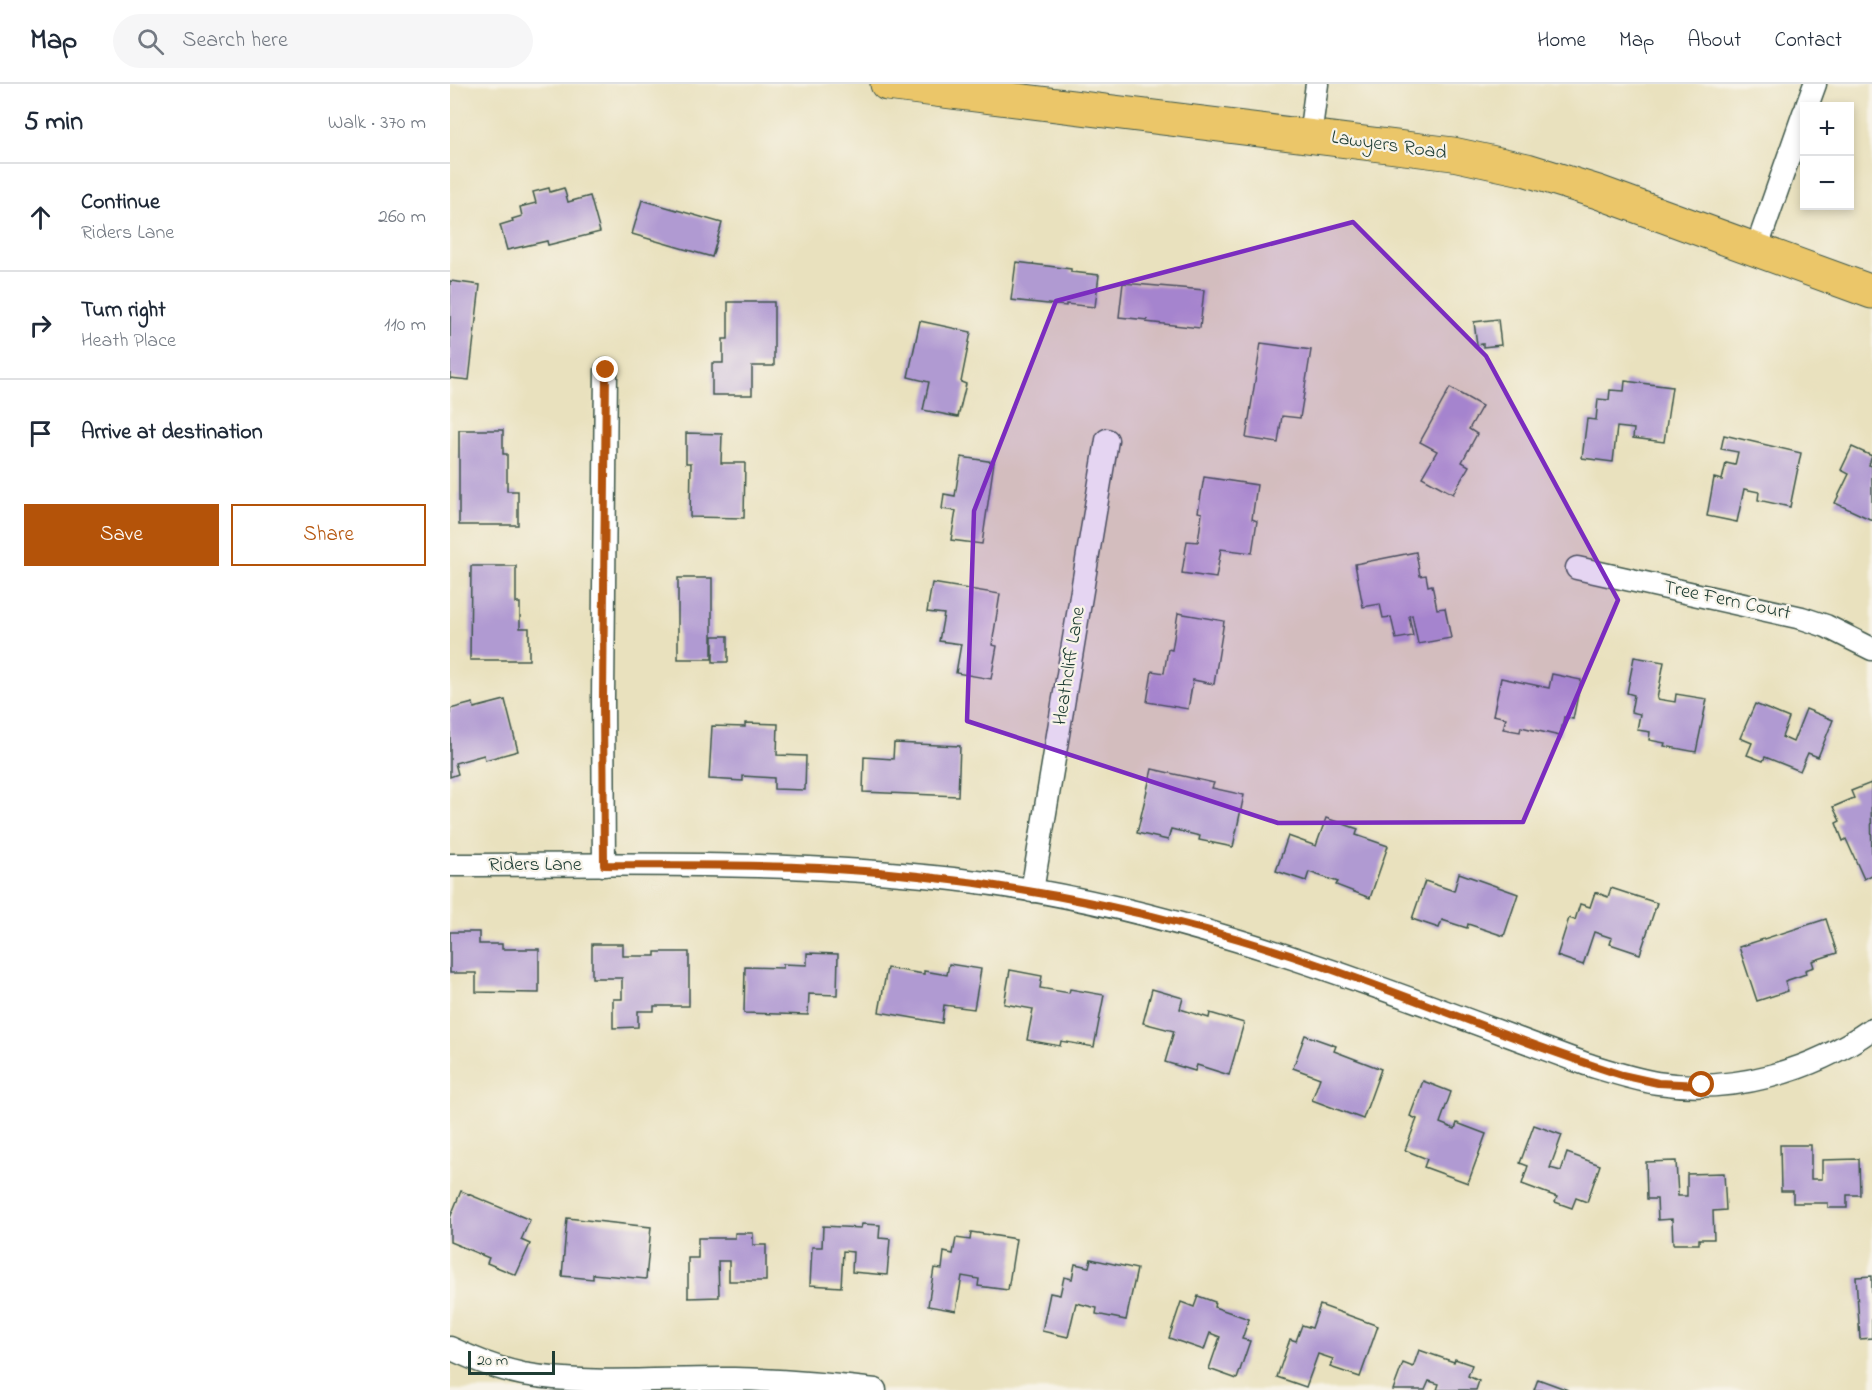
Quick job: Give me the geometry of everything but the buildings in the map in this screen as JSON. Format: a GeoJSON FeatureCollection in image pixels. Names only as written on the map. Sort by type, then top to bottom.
{"type":"FeatureCollection","features":[{"type":"Feature","properties":{"kind":"main road","name":"Lawyers Road"},"geometry":{"type":"LineString","coordinates":[[887,84],[1453,154],[1527,170],[1598,192],[1872,292]]}},
{"type":"Feature","properties":{"kind":"street"},"geometry":{"type":"LineString","coordinates":[[1310,136],[1317,84]]}},
{"type":"Feature","properties":{"kind":"street"},"geometry":{"type":"LineString","coordinates":[[1808,102],[1815,84]]}},
{"type":"Feature","properties":{"kind":"street"},"geometry":{"type":"LineString","coordinates":[[1756,250],[1800,124]]}},
{"type":"Feature","properties":{"kind":"street"},"geometry":{"type":"LineString","coordinates":[[604,865],[606,370]]}},
{"type":"Feature","properties":{"kind":"street","name":"Heathcliff Lane"},"geometry":{"type":"LineString","coordinates":[[1032,891],[1107,440]]}},
{"type":"Feature","properties":{"kind":"street","name":"Tree Fern Court"},"geometry":{"type":"LineString","coordinates":[[1576,568],[1802,618],[1826,626],[1872,649]]}},
{"type":"Feature","properties":{"kind":"street","name":"Riders Lane"},"geometry":{"type":"LineString","coordinates":[[450,865],[819,868],[954,879],[1061,896],[1200,928],[1308,962],[1586,1064],[1658,1083],[1702,1085],[1752,1081],[1814,1062],[1853,1043],[1872,1029]]}},
{"type":"Feature","properties":{"kind":"street"},"geometry":{"type":"LineString","coordinates":[[450,1348],[477,1360],[521,1373],[566,1379],[736,1385],[827,1384],[875,1390]]}},
{"type":"Feature","properties":{"kind":"highlighted area"},"geometry":{"type":"Polygon","coordinates":[[[1353,222],[1486,356],[1618,600],[1523,822],[1278,823],[967,721],[974,511],[1056,301],[1353,222]]]}},
{"type":"Feature","properties":{"kind":"route"},"geometry":{"type":"LineString","coordinates":[[606,370],[604,865],[819,868],[954,879],[1061,896],[1200,928],[1308,962],[1586,1064],[1622,1075],[1658,1083],[1702,1085]]}}]}
